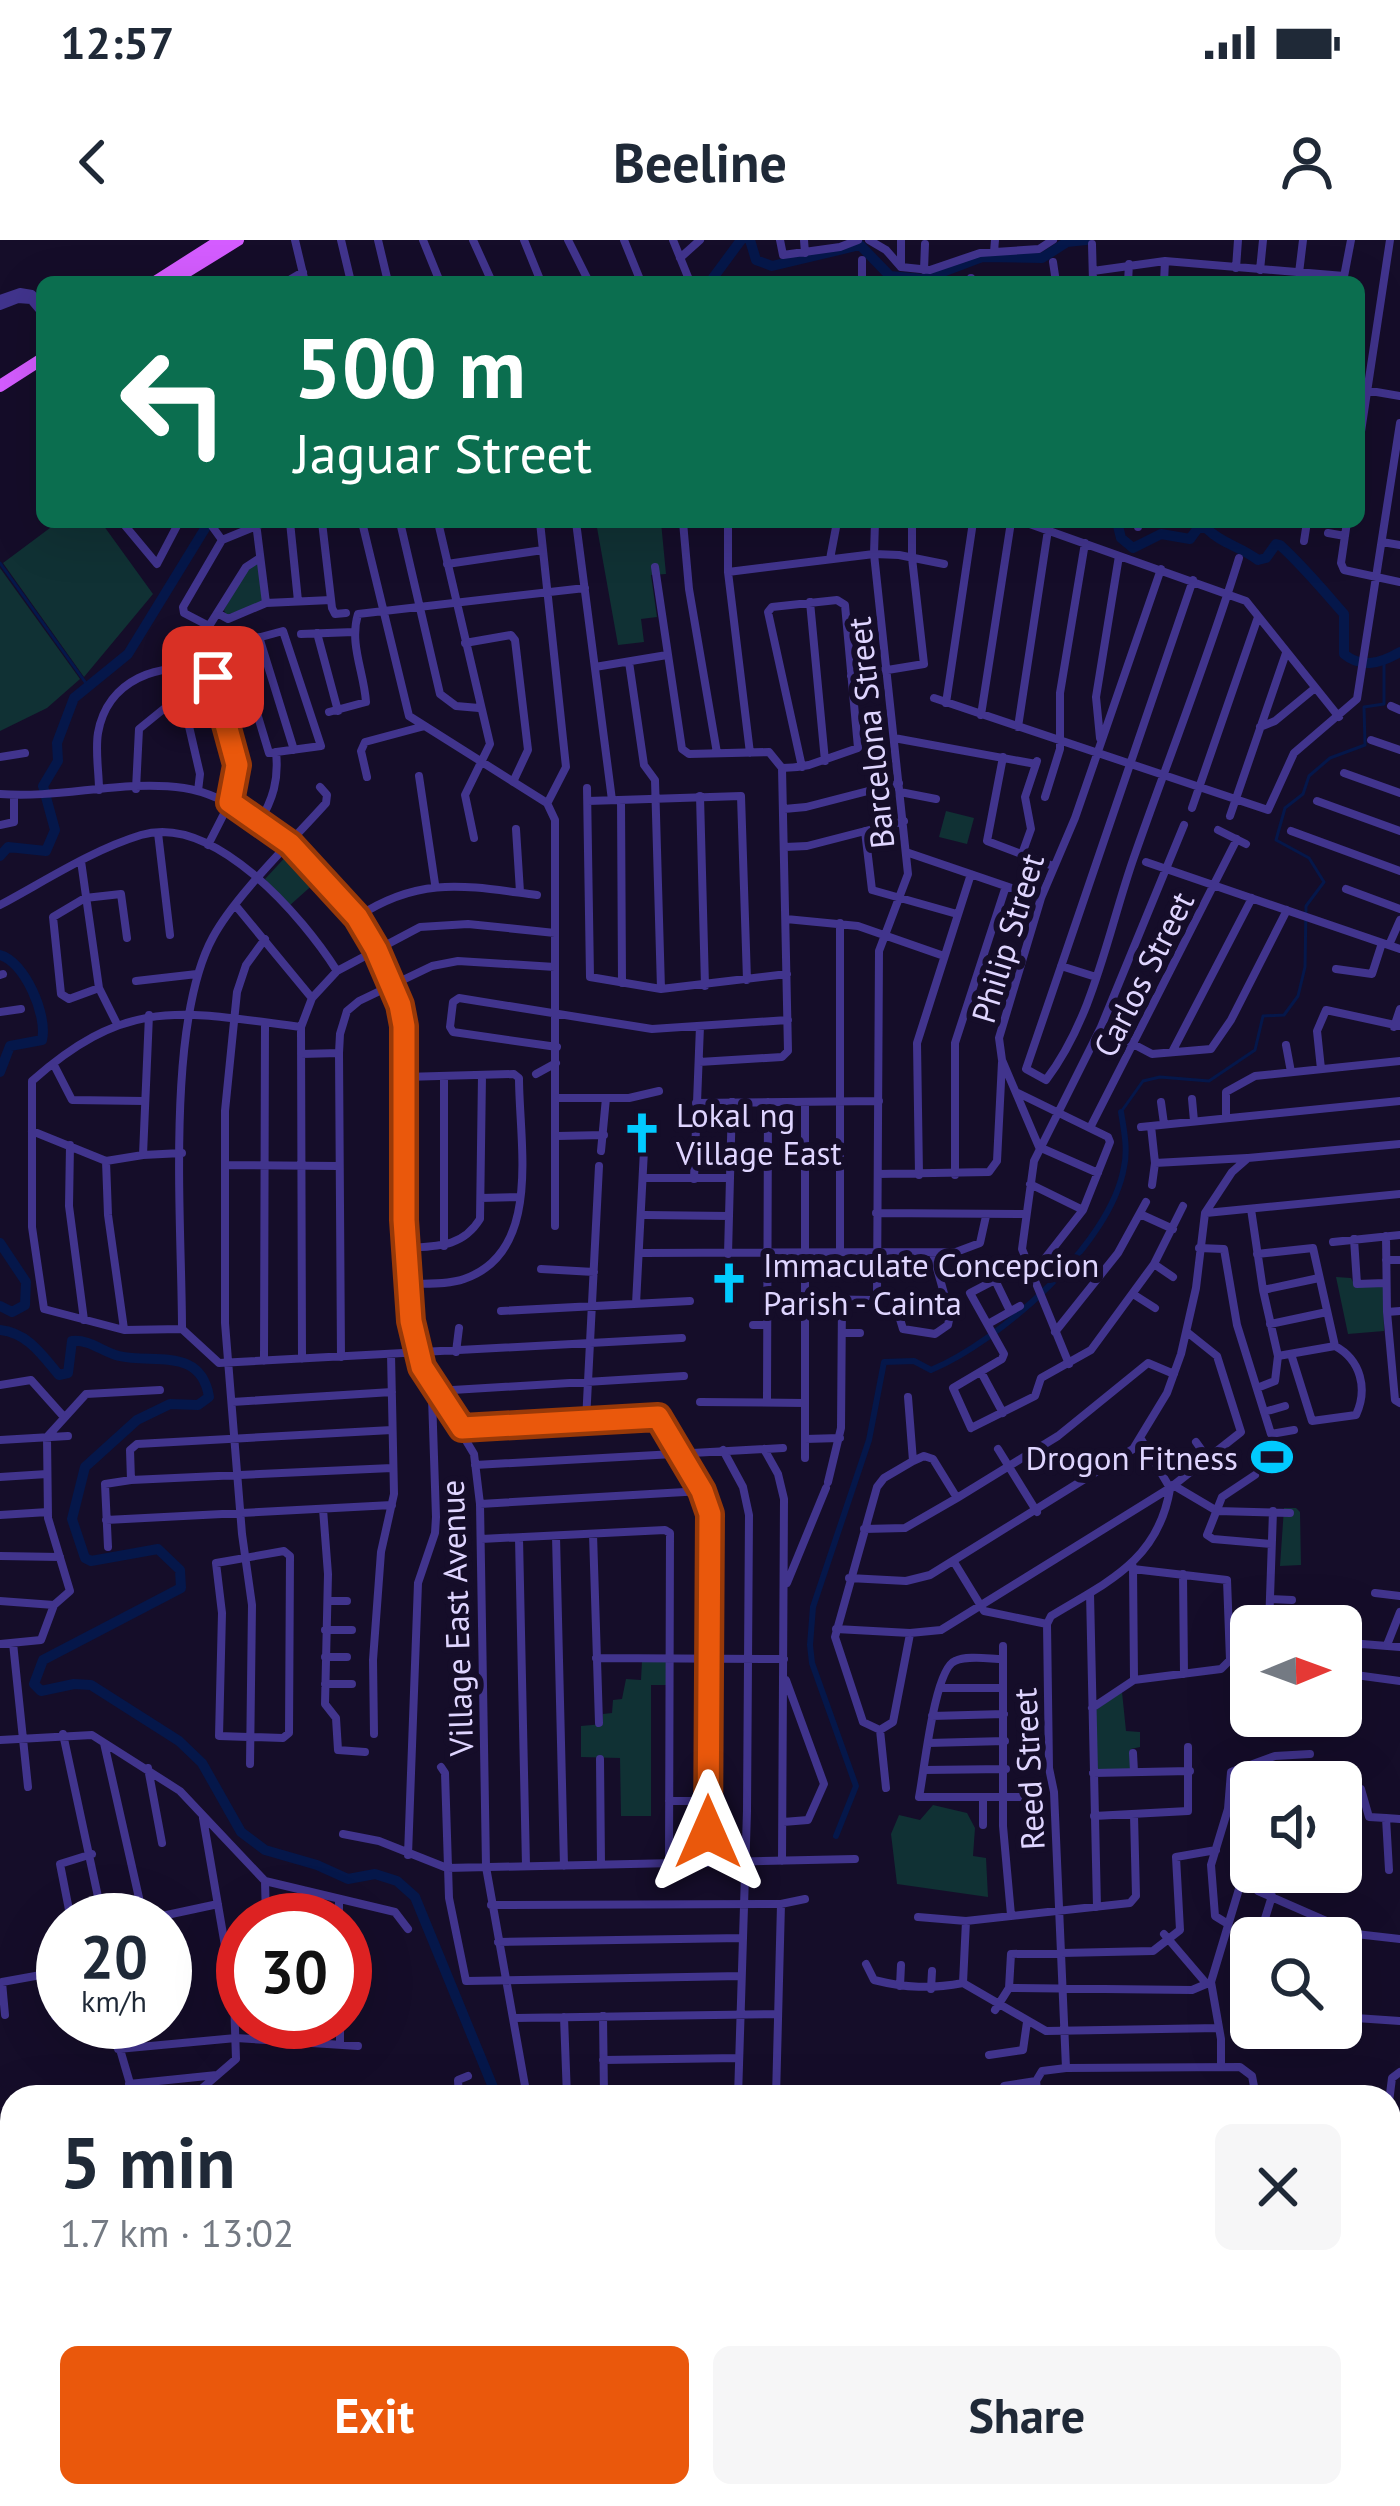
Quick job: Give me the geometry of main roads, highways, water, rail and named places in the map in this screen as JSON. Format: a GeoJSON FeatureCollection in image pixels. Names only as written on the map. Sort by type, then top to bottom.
{"type":"FeatureCollection","features":[{"type":"Feature","properties":{"kind":"main road"},"geometry":{"type":"LineString","coordinates":[[164,276],[221,240]]}},
{"type":"Feature","properties":{"kind":"main road"},"geometry":{"type":"LineString","coordinates":[[180,276],[238,240]]}},
{"type":"Feature","properties":{"kind":"main road"},"geometry":{"type":"LineString","coordinates":[[0,381],[36,359]]}},
{"type":"Feature","properties":{"kind":"waterway"},"geometry":{"type":"LineString","coordinates":[[714,276],[741,240]]}},
{"type":"Feature","properties":{"kind":"waterway"},"geometry":{"type":"LineString","coordinates":[[750,240],[756,260],[772,266],[860,245],[890,276]]}},
{"type":"Feature","properties":{"kind":"waterway"},"geometry":{"type":"LineString","coordinates":[[932,276],[982,257],[1042,258],[1067,242],[1086,240]]}},
{"type":"Feature","properties":{"kind":"waterway"},"geometry":{"type":"LineString","coordinates":[[0,856],[8,847],[46,851],[55,830],[43,786],[58,761],[57,743],[74,698],[128,654],[205,528]]}},
{"type":"Feature","properties":{"kind":"waterway"},"geometry":{"type":"LineString","coordinates":[[1118,528],[1121,538],[1133,548],[1161,534],[1190,539],[1198,528]]}},
{"type":"Feature","properties":{"kind":"waterway"},"geometry":{"type":"LineString","coordinates":[[1198,528],[1206,528]]}},
{"type":"Feature","properties":{"kind":"waterway"},"geometry":{"type":"LineString","coordinates":[[1206,528],[1258,560],[1280,545],[1344,614],[1344,654],[1372,663],[1400,652]]}},
{"type":"Feature","properties":{"kind":"waterway"},"geometry":{"type":"LineString","coordinates":[[0,563],[88,686]]}},
{"type":"Feature","properties":{"kind":"waterway"},"geometry":{"type":"LineString","coordinates":[[1121,1112],[1143,1081],[1160,1077],[1209,1081],[1255,1050],[1263,1016],[1284,1015],[1298,996],[1305,967],[1306,906],[1324,882],[1309,858],[1276,840],[1285,808],[1303,794],[1309,776],[1330,758],[1365,745],[1364,707],[1384,704],[1384,662]]}},
{"type":"Feature","properties":{"kind":"waterway"},"geometry":{"type":"LineString","coordinates":[[0,955],[25,978],[38,1004],[43,1029],[42,1040],[10,1046],[0,1072]]}},
{"type":"Feature","properties":{"kind":"waterway"},"geometry":{"type":"LineString","coordinates":[[836,1836],[856,1786],[812,1663],[813,1607],[869,1440],[884,1362],[914,1361],[931,1370],[988,1337],[1048,1286],[1098,1227],[1115,1197],[1125,1160],[1121,1112]]}},
{"type":"Feature","properties":{"kind":"waterway"},"geometry":{"type":"LineString","coordinates":[[0,1243],[26,1282],[25,1305],[12,1312],[0,1306]]}},
{"type":"Feature","properties":{"kind":"waterway"},"geometry":{"type":"LineString","coordinates":[[0,1330],[26,1340],[59,1375],[68,1373],[72,1341],[78,1341],[119,1356],[186,1364],[204,1381],[209,1397],[198,1405],[170,1404],[137,1420],[85,1467],[72,1519],[85,1558],[91,1561],[158,1549],[180,1570],[181,1588],[43,1660],[34,1684],[41,1691],[91,1685],[179,1741],[202,1763],[241,1832],[265,1850],[348,1879],[375,1874],[397,1881],[415,1897],[492,2085]]}},
{"type":"Feature","properties":{"kind":"place","name":"Lokal ng Village East"},"geometry":{"type":"Point","coordinates":[642,1133]}},
{"type":"Feature","properties":{"kind":"place","name":"Immaculate Concepcion Parish - Cainta"},"geometry":{"type":"Point","coordinates":[729,1283]}},
{"type":"Feature","properties":{"kind":"place","name":"Drogon Fitness"},"geometry":{"type":"Point","coordinates":[1272,1457]}}]}
